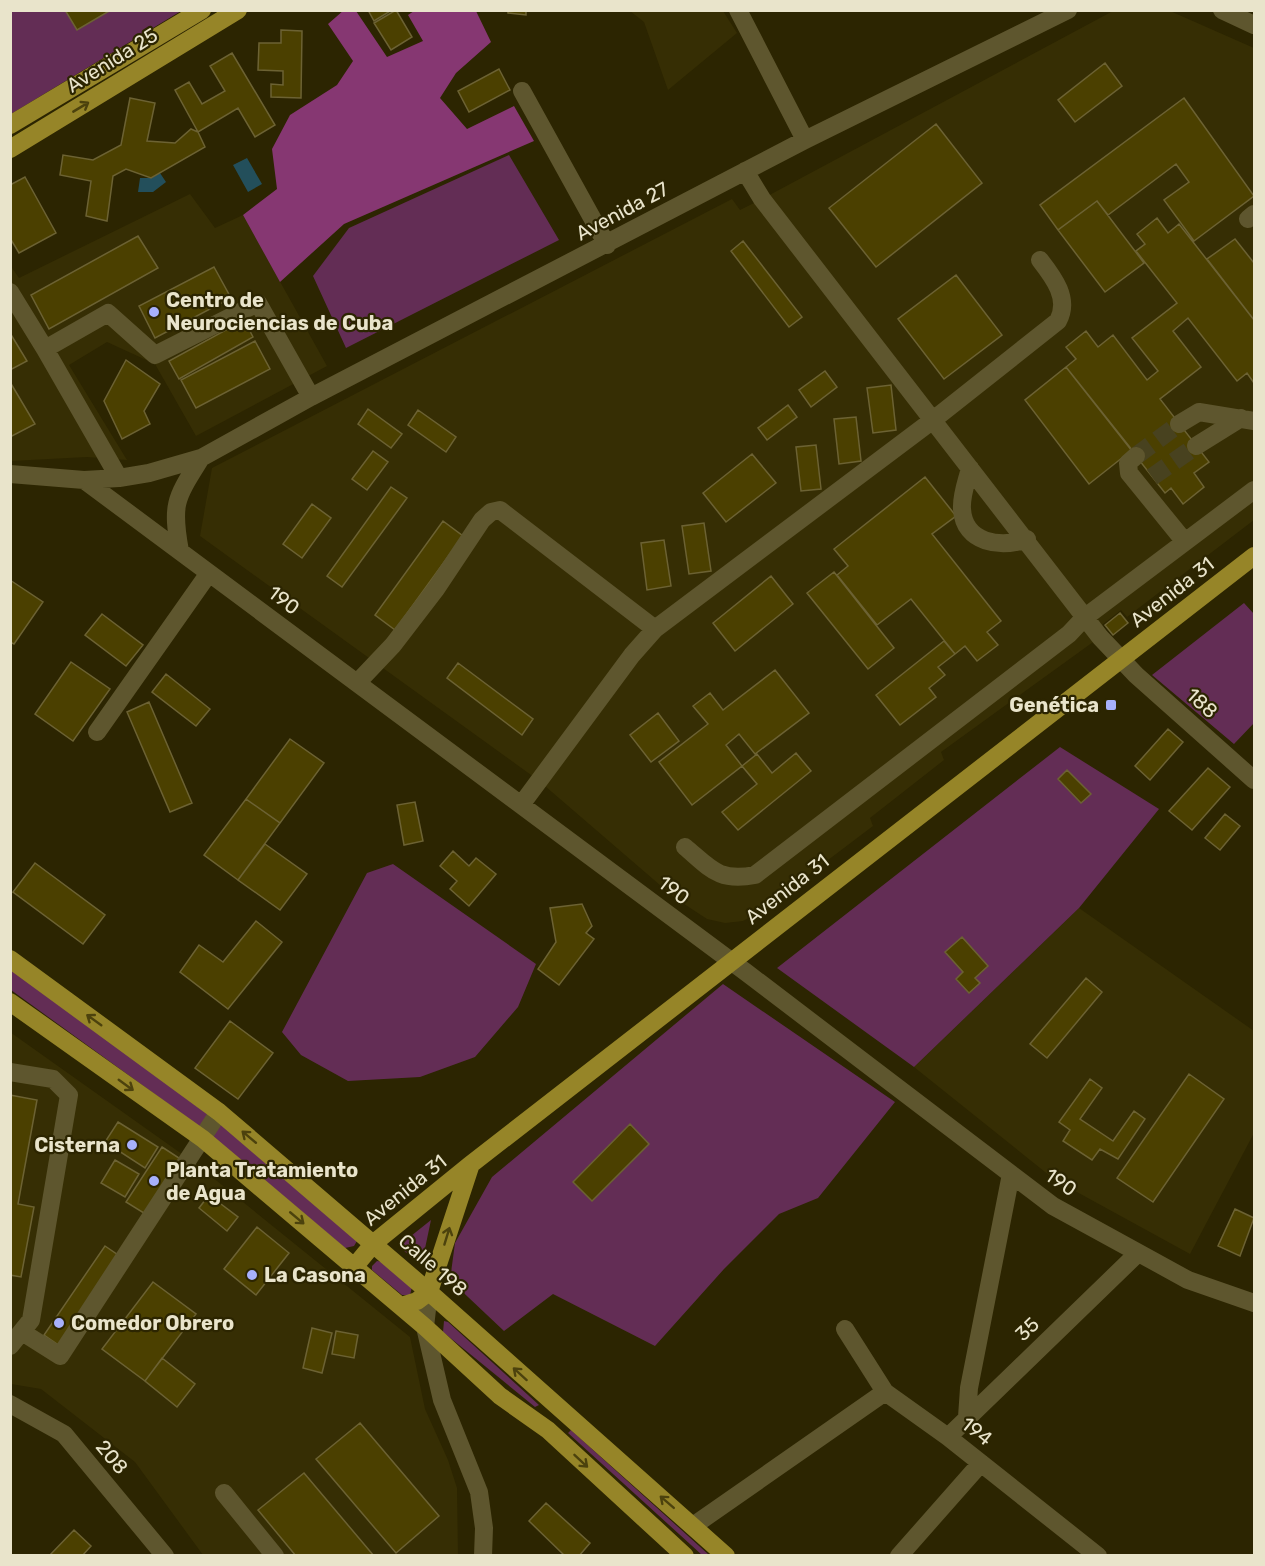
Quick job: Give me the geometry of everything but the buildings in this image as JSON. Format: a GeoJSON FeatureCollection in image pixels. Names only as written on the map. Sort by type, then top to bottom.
{"type":"FeatureCollection","features":[{"type":"Feature","properties":{"kind":"main road","name":"Avenida 25"},"geometry":{"type":"LineString","coordinates":[[10,149],[238,10]]}},
{"type":"Feature","properties":{"kind":"main road","name":"Avenida 25"},"geometry":{"type":"LineString","coordinates":[[10,125],[189,14]]}},
{"type":"Feature","properties":{"kind":"main road","name":"Avenida 31"},"geometry":{"type":"LineString","coordinates":[[355,1266],[374,1243],[470,1165],[1254,556]]}},
{"type":"Feature","properties":{"kind":"main road","name":"Calle 198"},"geometry":{"type":"LineString","coordinates":[[10,958],[219,1112],[374,1243],[726,1556]]}},
{"type":"Feature","properties":{"kind":"main road"},"geometry":{"type":"LineString","coordinates":[[10,1002],[202,1139],[426,1327],[500,1396],[548,1430],[685,1556]]}},
{"type":"Feature","properties":{"kind":"main road"},"geometry":{"type":"LineString","coordinates":[[401,1306],[417,1301],[429,1292],[470,1165]]}},
{"type":"Feature","properties":{"kind":"main road"},"geometry":{"type":"LineString","coordinates":[[548,1430],[565,1414]]}},
{"type":"Feature","properties":{"kind":"street"},"geometry":{"type":"LineString","coordinates":[[738,10],[805,140]]}},
{"type":"Feature","properties":{"kind":"street","name":"Avenida 27"},"geometry":{"type":"LineString","coordinates":[[10,474],[84,480],[119,478],[149,473],[201,458],[311,397],[607,245],[745,171],[1068,10]]}},
{"type":"Feature","properties":{"kind":"street"},"geometry":{"type":"LineString","coordinates":[[1222,10],[1254,25]]}},
{"type":"Feature","properties":{"kind":"street"},"geometry":{"type":"LineString","coordinates":[[522,91],[607,245]]}},
{"type":"Feature","properties":{"kind":"street","name":"188"},"geometry":{"type":"LineString","coordinates":[[745,171],[762,199],[1027,539],[1084,618],[1121,660],[1254,780]]}},
{"type":"Feature","properties":{"kind":"street"},"geometry":{"type":"LineString","coordinates":[[521,805],[632,655],[655,629],[933,420],[1058,321],[1064,311],[1064,303],[1054,277],[1041,260]]}},
{"type":"Feature","properties":{"kind":"street"},"geometry":{"type":"LineString","coordinates":[[10,292],[45,348],[119,478]]}},
{"type":"Feature","properties":{"kind":"street"},"geometry":{"type":"LineString","coordinates":[[45,348],[108,313],[155,355],[258,303],[311,397]]}},
{"type":"Feature","properties":{"kind":"street"},"geometry":{"type":"LineString","coordinates":[[1179,424],[1199,412],[1248,420]]}},
{"type":"Feature","properties":{"kind":"street"},"geometry":{"type":"LineString","coordinates":[[1196,446],[1248,420]]}},
{"type":"Feature","properties":{"kind":"street"},"geometry":{"type":"LineString","coordinates":[[1136,456],[1128,463],[1129,473],[1185,542]]}},
{"type":"Feature","properties":{"kind":"street","name":"Avenida 27"},"geometry":{"type":"LineString","coordinates":[[180,551],[175,525],[177,496],[201,458]]}},
{"type":"Feature","properties":{"kind":"street"},"geometry":{"type":"LineString","coordinates":[[970,468],[962,499],[962,512],[967,525],[977,538],[990,543],[1011,544],[1027,539]]}},
{"type":"Feature","properties":{"kind":"street"},"geometry":{"type":"LineString","coordinates":[[1151,498],[1152,477]]}},
{"type":"Feature","properties":{"kind":"street","name":"190"},"geometry":{"type":"LineString","coordinates":[[84,480],[731,961],[1053,1206],[1188,1280],[1254,1304]]}},
{"type":"Feature","properties":{"kind":"street"},"geometry":{"type":"LineString","coordinates":[[685,847],[714,872],[734,879],[755,875],[1069,634],[1084,618],[1254,490]]}},
{"type":"Feature","properties":{"kind":"street"},"geometry":{"type":"LineString","coordinates":[[357,683],[393,645],[436,589],[482,520],[491,512],[500,510],[655,629]]}},
{"type":"Feature","properties":{"kind":"street"},"geometry":{"type":"LineString","coordinates":[[97,732],[209,573]]}},
{"type":"Feature","properties":{"kind":"street"},"geometry":{"type":"LineString","coordinates":[[10,1072],[53,1079],[69,1095],[31,1320],[16,1339],[60,1356],[219,1112]]}},
{"type":"Feature","properties":{"kind":"street"},"geometry":{"type":"LineString","coordinates":[[967,1417],[969,1388],[1011,1174]]}},
{"type":"Feature","properties":{"kind":"street","name":"35"},"geometry":{"type":"LineString","coordinates":[[948,1437],[1137,1254]]}},
{"type":"Feature","properties":{"kind":"street"},"geometry":{"type":"LineString","coordinates":[[429,1292],[426,1327],[442,1400],[478,1492],[484,1528],[483,1556]]}},
{"type":"Feature","properties":{"kind":"street","name":"194"},"geometry":{"type":"LineString","coordinates":[[845,1329],[885,1392],[948,1437],[1098,1556]]}},
{"type":"Feature","properties":{"kind":"street"},"geometry":{"type":"LineString","coordinates":[[693,1526],[885,1392]]}},
{"type":"Feature","properties":{"kind":"street","name":"208"},"geometry":{"type":"LineString","coordinates":[[10,1404],[64,1434],[165,1556]]}},
{"type":"Feature","properties":{"kind":"street"},"geometry":{"type":"LineString","coordinates":[[899,1556],[981,1463]]}},
{"type":"Feature","properties":{"kind":"street"},"geometry":{"type":"LineString","coordinates":[[224,1494],[276,1556]]}},
{"type":"Feature","properties":{"kind":"shaded area"},"geometry":{"type":"Polygon","coordinates":[[[344,10],[356,11],[387,57],[423,41],[408,15],[414,11],[476,11],[491,42],[456,73],[440,98],[467,129],[514,106],[534,141],[344,224],[280,282],[243,215],[277,189],[272,149],[290,115],[337,85],[353,61],[328,24],[344,10]]]}},
{"type":"Feature","properties":{"kind":"shaded area"},"geometry":{"type":"Polygon","coordinates":[[[11,11],[181,11],[11,114],[11,11]]]}},
{"type":"Feature","properties":{"kind":"shaded area"},"geometry":{"type":"Polygon","coordinates":[[[630,11],[723,11],[737,33],[668,90],[644,22],[630,11]]]}},
{"type":"Feature","properties":{"kind":"shaded area"},"geometry":{"type":"Polygon","coordinates":[[[1113,11],[1170,11],[1254,48],[1254,520],[1127,617],[1121,610],[1102,625],[1107,632],[941,752],[944,760],[870,818],[873,826],[758,913],[743,921],[725,923],[707,919],[675,898],[538,780],[200,536],[212,468],[732,199],[740,210],[762,199],[1113,11]]]}},
{"type":"Feature","properties":{"kind":"shaded area"},"geometry":{"type":"Polygon","coordinates":[[[509,155],[559,240],[346,348],[313,276],[349,228],[509,155]]]}},
{"type":"Feature","properties":{"kind":"shaded area","name":"Centro de Neurociencias de Cuba"},"geometry":{"type":"Polygon","coordinates":[[[190,194],[215,228],[243,215],[327,366],[196,436],[155,364],[107,342],[69,365],[127,460],[87,457],[11,461],[10,265],[19,278],[190,194]]]}},
{"type":"Feature","properties":{"kind":"shaded area"},"geometry":{"type":"Polygon","coordinates":[[[1244,603],[1254,614],[1254,723],[1234,744],[1152,675],[1244,603]]]}},
{"type":"Feature","properties":{"kind":"shaded area"},"geometry":{"type":"Polygon","coordinates":[[[1060,747],[1159,809],[1079,908],[914,1067],[777,968],[1060,747]]]}},
{"type":"Feature","properties":{"kind":"shaded area"},"geometry":{"type":"Polygon","coordinates":[[[393,864],[536,964],[518,1007],[475,1057],[420,1077],[348,1081],[301,1055],[282,1032],[367,873],[393,864]]]}},
{"type":"Feature","properties":{"kind":"shaded area"},"geometry":{"type":"Polygon","coordinates":[[[1079,908],[1254,1031],[1254,1133],[1190,1254],[1055,1180],[914,1067],[1079,908]]]}},
{"type":"Feature","properties":{"kind":"shaded area"},"geometry":{"type":"Polygon","coordinates":[[[11,969],[217,1121],[357,1241],[354,1246],[345,1248],[207,1132],[11,990],[11,969]]]}},
{"type":"Feature","properties":{"kind":"shaded area"},"geometry":{"type":"Polygon","coordinates":[[[723,984],[895,1102],[818,1198],[779,1214],[724,1269],[655,1346],[553,1294],[504,1331],[450,1280],[455,1243],[492,1177],[723,984]]]}},
{"type":"Feature","properties":{"kind":"shaded area"},"geometry":{"type":"Polygon","coordinates":[[[10,1032],[196,1164],[410,1337],[425,1409],[448,1460],[457,1488],[458,1555],[203,1555],[135,1462],[41,1389],[11,1384],[10,1032]]]}},
{"type":"Feature","properties":{"kind":"shaded area"},"geometry":{"type":"Polygon","coordinates":[[[431,1220],[423,1258],[415,1260],[403,1250],[401,1244],[431,1220]]]}},
{"type":"Feature","properties":{"kind":"shaded area"},"geometry":{"type":"Polygon","coordinates":[[[377,1261],[383,1262],[412,1287],[410,1295],[402,1295],[372,1270],[372,1266],[377,1261]]]}},
{"type":"Feature","properties":{"kind":"shaded area"},"geometry":{"type":"Polygon","coordinates":[[[444,1321],[448,1322],[539,1405],[535,1407],[443,1332],[444,1321]]]}},
{"type":"Feature","properties":{"kind":"shaded area"},"geometry":{"type":"Polygon","coordinates":[[[571,1430],[709,1555],[702,1555],[568,1433],[571,1430]]]}},
{"type":"Feature","properties":{"kind":"water"},"geometry":{"type":"Polygon","coordinates":[[[247,158],[262,184],[248,192],[233,165],[247,158]]]}},
{"type":"Feature","properties":{"kind":"water"},"geometry":{"type":"Polygon","coordinates":[[[160,173],[166,182],[153,192],[138,192],[140,178],[151,178],[160,173]]]}},
{"type":"Feature","properties":{"kind":"tunnel"},"geometry":{"type":"LineString","coordinates":[[1136,456],[1179,424]]}},
{"type":"Feature","properties":{"kind":"tunnel"},"geometry":{"type":"LineString","coordinates":[[1152,477],[1196,446]]}},
{"type":"Feature","properties":{"kind":"place","name":"Centro de Neurociencias de Cuba"},"geometry":{"type":"Point","coordinates":[154,312]}},
{"type":"Feature","properties":{"kind":"place","name":"Genética"},"geometry":{"type":"Point","coordinates":[1111,705]}},
{"type":"Feature","properties":{"kind":"place","name":"Cisterna"},"geometry":{"type":"Point","coordinates":[132,1145]}},
{"type":"Feature","properties":{"kind":"place","name":"Planta Tratamiento de Agua"},"geometry":{"type":"Point","coordinates":[154,1181]}},
{"type":"Feature","properties":{"kind":"place","name":"La Casona"},"geometry":{"type":"Point","coordinates":[252,1275]}},
{"type":"Feature","properties":{"kind":"place","name":"Comedor Obrero"},"geometry":{"type":"Point","coordinates":[59,1323]}}]}
